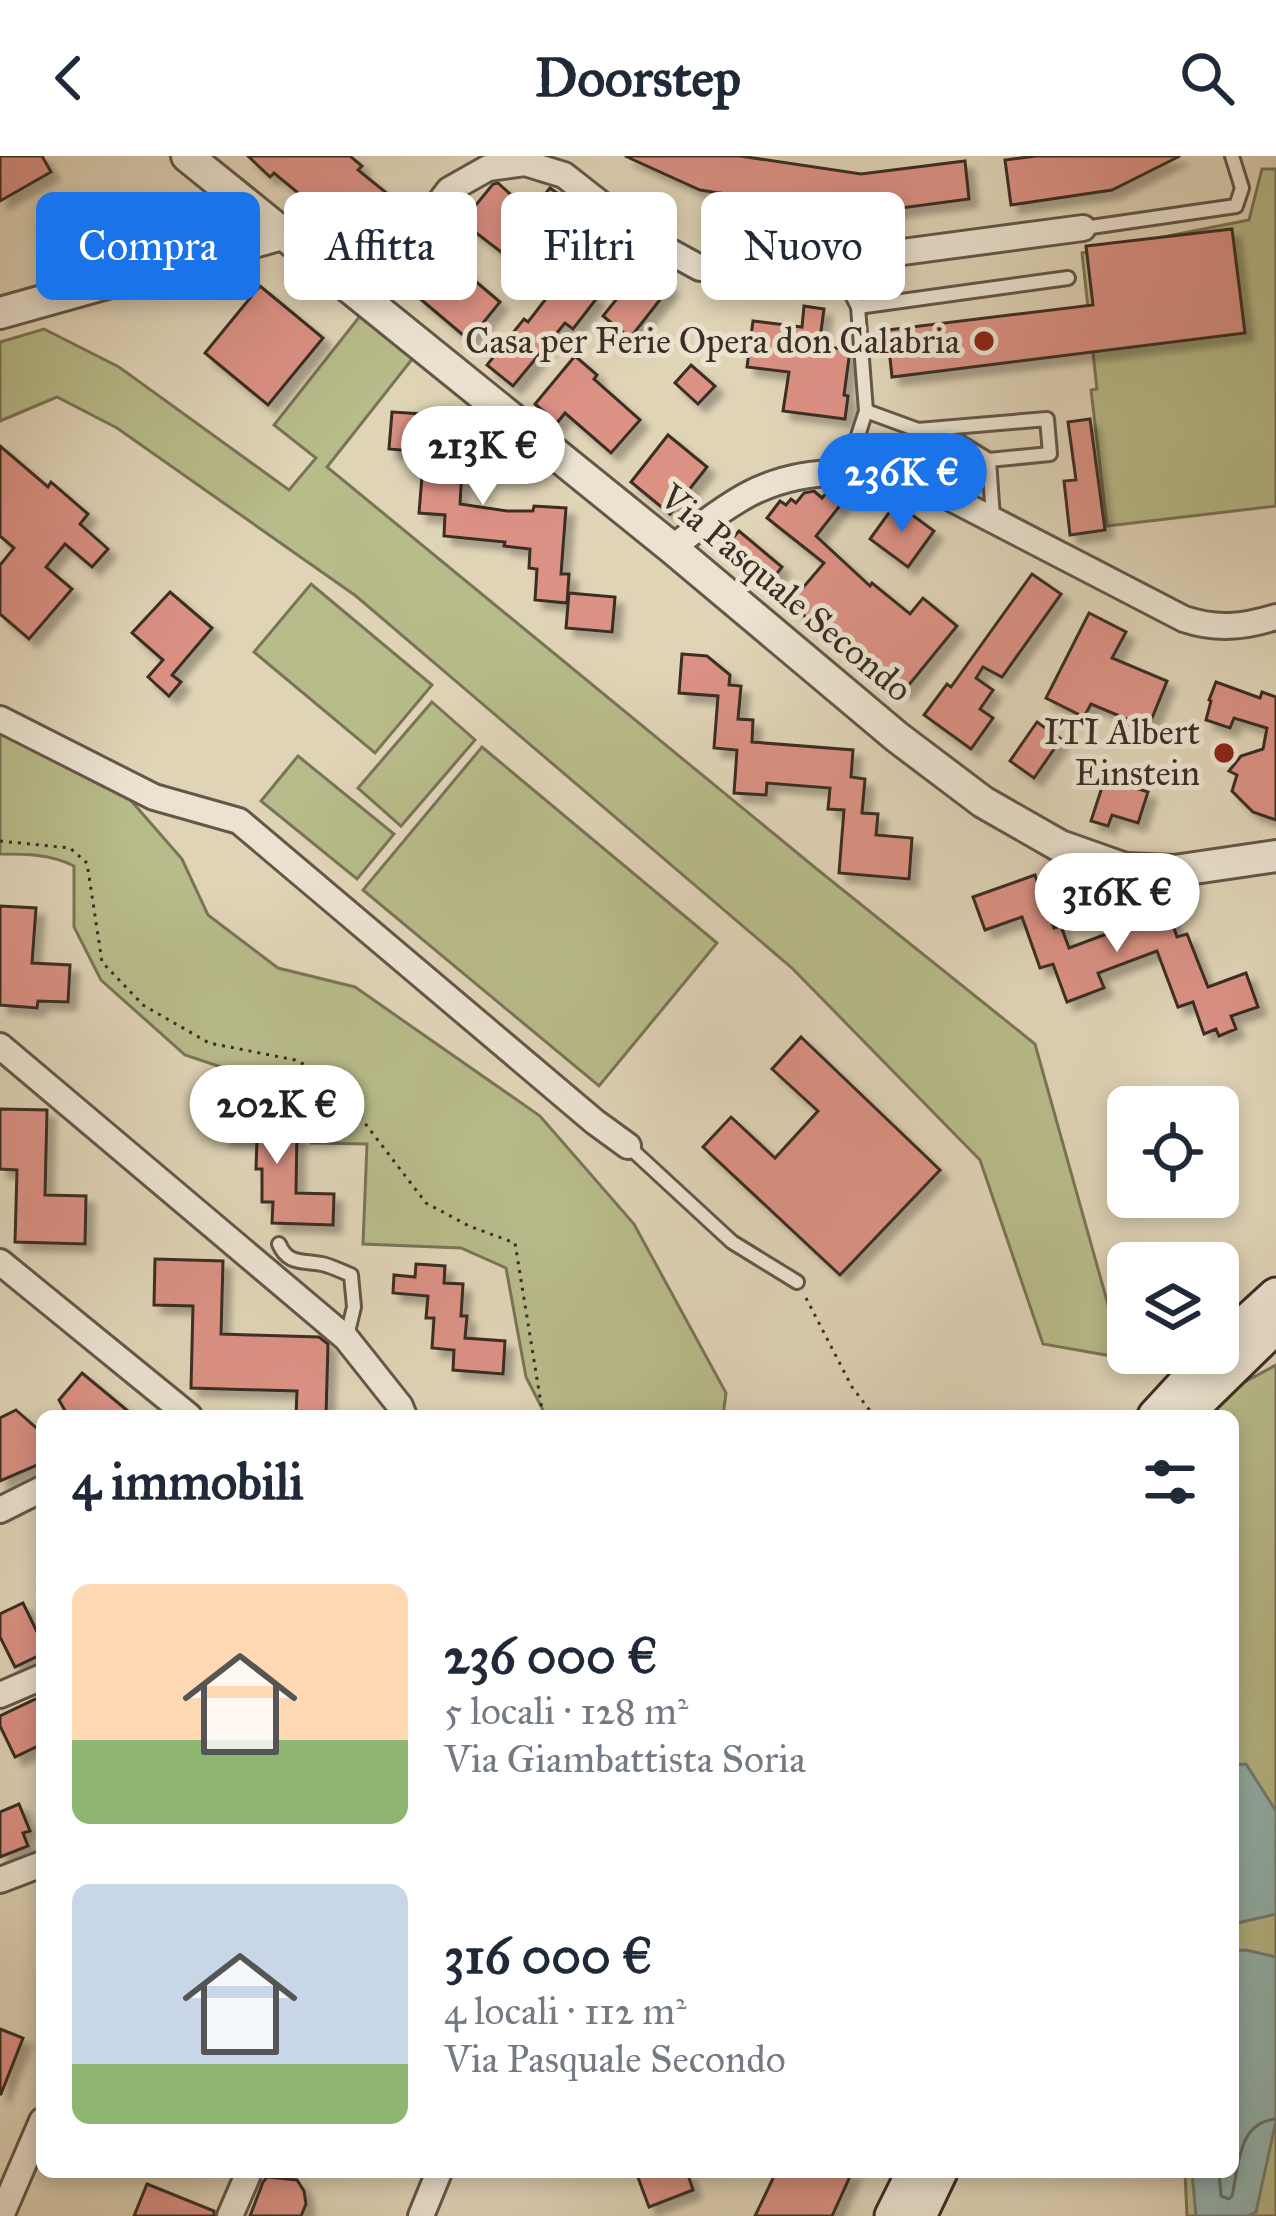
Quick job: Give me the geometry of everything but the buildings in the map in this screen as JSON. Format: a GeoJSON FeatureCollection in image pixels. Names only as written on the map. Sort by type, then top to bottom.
{"type":"FeatureCollection","features":[{"type":"Feature","properties":{"kind":"main road"},"geometry":{"type":"LineString","coordinates":[[1239,1328],[1276,1295]]}},
{"type":"Feature","properties":{"kind":"main road"},"geometry":{"type":"LineString","coordinates":[[1190,1410],[1276,1326]]}},
{"type":"Feature","properties":{"kind":"main road"},"geometry":{"type":"LineString","coordinates":[[1159,1410],[1191,1374]]}},
{"type":"Feature","properties":{"kind":"main road"},"geometry":{"type":"LineString","coordinates":[[892,2216],[913,2178]]}},
{"type":"Feature","properties":{"kind":"main road"},"geometry":{"type":"LineString","coordinates":[[916,2178],[919,2216]]}},
{"type":"Feature","properties":{"kind":"street","name":"Via Pasquale Secondo"},"geometry":{"type":"LineString","coordinates":[[187,156],[282,234]]}},
{"type":"Feature","properties":{"kind":"street"},"geometry":{"type":"LineString","coordinates":[[447,192],[488,168],[525,163],[564,175],[644,237],[701,268]]}},
{"type":"Feature","properties":{"kind":"street"},"geometry":{"type":"LineString","coordinates":[[905,252],[1083,228]]}},
{"type":"Feature","properties":{"kind":"street"},"geometry":{"type":"LineString","coordinates":[[0,313],[282,234]]}},
{"type":"Feature","properties":{"kind":"street","name":"Via Pasquale Secondo"},"geometry":{"type":"LineString","coordinates":[[367,300],[943,773],[1000,812],[1050,841],[1106,864],[1148,872],[1276,856]]}},
{"type":"Feature","properties":{"kind":"street"},"geometry":{"type":"LineString","coordinates":[[672,548],[759,490],[802,477],[850,473],[925,487],[1193,622],[1240,627],[1276,617]]}},
{"type":"Feature","properties":{"kind":"street"},"geometry":{"type":"LineString","coordinates":[[0,719],[154,796],[239,821],[628,1146]]}},
{"type":"Feature","properties":{"kind":"street"},"geometry":{"type":"LineString","coordinates":[[0,1046],[346,1338],[402,1410]]}},
{"type":"Feature","properties":{"kind":"street"},"geometry":{"type":"LineString","coordinates":[[0,1262],[182,1410]]}},
{"type":"Feature","properties":{"kind":"street"},"geometry":{"type":"LineString","coordinates":[[0,1510],[36,1492]]}},
{"type":"Feature","properties":{"kind":"street"},"geometry":{"type":"LineString","coordinates":[[0,1695],[36,1680]]}},
{"type":"Feature","properties":{"kind":"street"},"geometry":{"type":"LineString","coordinates":[[0,1880],[36,1866]]}},
{"type":"Feature","properties":{"kind":"street"},"geometry":{"type":"LineString","coordinates":[[1,2216],[36,2135]]}},
{"type":"Feature","properties":{"kind":"street"},"geometry":{"type":"LineString","coordinates":[[230,2216],[246,2178]]}},
{"type":"Feature","properties":{"kind":"street"},"geometry":{"type":"LineString","coordinates":[[421,2216],[437,2178]]}},
{"type":"Feature","properties":{"kind":"lane"},"geometry":{"type":"LineString","coordinates":[[1083,228],[1236,206],[1241,188],[1232,156]]}},
{"type":"Feature","properties":{"kind":"lane"},"geometry":{"type":"LineString","coordinates":[[858,307],[1068,278]]}},
{"type":"Feature","properties":{"kind":"lane"},"geometry":{"type":"LineString","coordinates":[[850,473],[866,411],[854,300]]}},
{"type":"Feature","properties":{"kind":"lane"},"geometry":{"type":"LineString","coordinates":[[866,411],[918,430],[958,441],[989,460],[1050,454],[1047,419],[918,430]]}},
{"type":"Feature","properties":{"kind":"lane"},"geometry":{"type":"LineString","coordinates":[[989,460],[993,519]]}},
{"type":"Feature","properties":{"kind":"lane"},"geometry":{"type":"LineString","coordinates":[[628,1146],[732,1242],[797,1282]]}},
{"type":"Feature","properties":{"kind":"lane"},"geometry":{"type":"LineString","coordinates":[[278,1244],[296,1262],[323,1264],[350,1275],[355,1307],[346,1338]]}},
{"type":"Feature","properties":{"kind":"path"},"geometry":{"type":"LineString","coordinates":[[0,841],[70,848],[87,863],[102,962],[143,1005],[209,1043],[295,1060],[316,1070],[341,1092],[426,1203],[514,1244],[542,1410]]}},
{"type":"Feature","properties":{"kind":"path"},"geometry":{"type":"LineString","coordinates":[[797,1282],[852,1387],[869,1410]]}},
{"type":"Feature","properties":{"kind":"green space"},"geometry":{"type":"Polygon","coordinates":[[[1262,169],[1276,169],[1276,506],[1107,526],[1082,253],[1249,220],[1262,169]]]}},
{"type":"Feature","properties":{"kind":"green space"},"geometry":{"type":"Polygon","coordinates":[[[360,316],[413,358],[327,467],[1035,1044],[1107,1301],[1107,1355],[1043,1344],[980,1160],[792,968],[356,596],[117,428],[57,397],[0,421],[0,342],[44,329],[119,367],[289,490],[316,458],[274,425],[360,316]]]}},
{"type":"Feature","properties":{"kind":"green space"},"geometry":{"type":"Polygon","coordinates":[[[311,584],[432,685],[375,753],[254,652],[311,584]]]}},
{"type":"Feature","properties":{"kind":"green space"},"geometry":{"type":"Polygon","coordinates":[[[432,702],[475,740],[401,826],[358,788],[432,702]]]}},
{"type":"Feature","properties":{"kind":"green space"},"geometry":{"type":"Polygon","coordinates":[[[0,722],[120,788],[182,859],[208,915],[278,968],[355,987],[540,1116],[634,1224],[726,1393],[724,1410],[543,1410],[526,1377],[506,1268],[461,1248],[363,1244],[367,1144],[311,1143],[293,1079],[251,1077],[185,1055],[101,980],[74,927],[74,866],[47,857],[0,854],[0,722]]]}},
{"type":"Feature","properties":{"kind":"green space"},"geometry":{"type":"Polygon","coordinates":[[[482,747],[717,943],[599,1086],[363,890],[482,747]]]}},
{"type":"Feature","properties":{"kind":"green space"},"geometry":{"type":"Polygon","coordinates":[[[298,756],[394,834],[357,879],[261,801],[298,756]]]}},
{"type":"Feature","properties":{"kind":"green space"},"geometry":{"type":"Polygon","coordinates":[[[1276,1365],[1276,2216],[1187,2216],[1185,2178],[1239,2178],[1239,1410],[1213,1410],[1241,1384],[1276,1365]]]}},
{"type":"Feature","properties":{"kind":"water"},"geometry":{"type":"Polygon","coordinates":[[[1246,1764],[1276,1811],[1276,1914],[1239,1923],[1239,1765],[1246,1764]]]}},
{"type":"Feature","properties":{"kind":"water"},"geometry":{"type":"Polygon","coordinates":[[[1239,1951],[1276,1957],[1276,2121],[1256,2212],[1196,2216],[1193,2178],[1239,2178],[1239,1951]]]}},
{"type":"Feature","properties":{"kind":"place","name":"Casa per Ferie Opera don Calabria"},"geometry":{"type":"Point","coordinates":[984,341]}},
{"type":"Feature","properties":{"kind":"place","name":"ITI Albert Einstein"},"geometry":{"type":"Point","coordinates":[1224,753]}}]}
